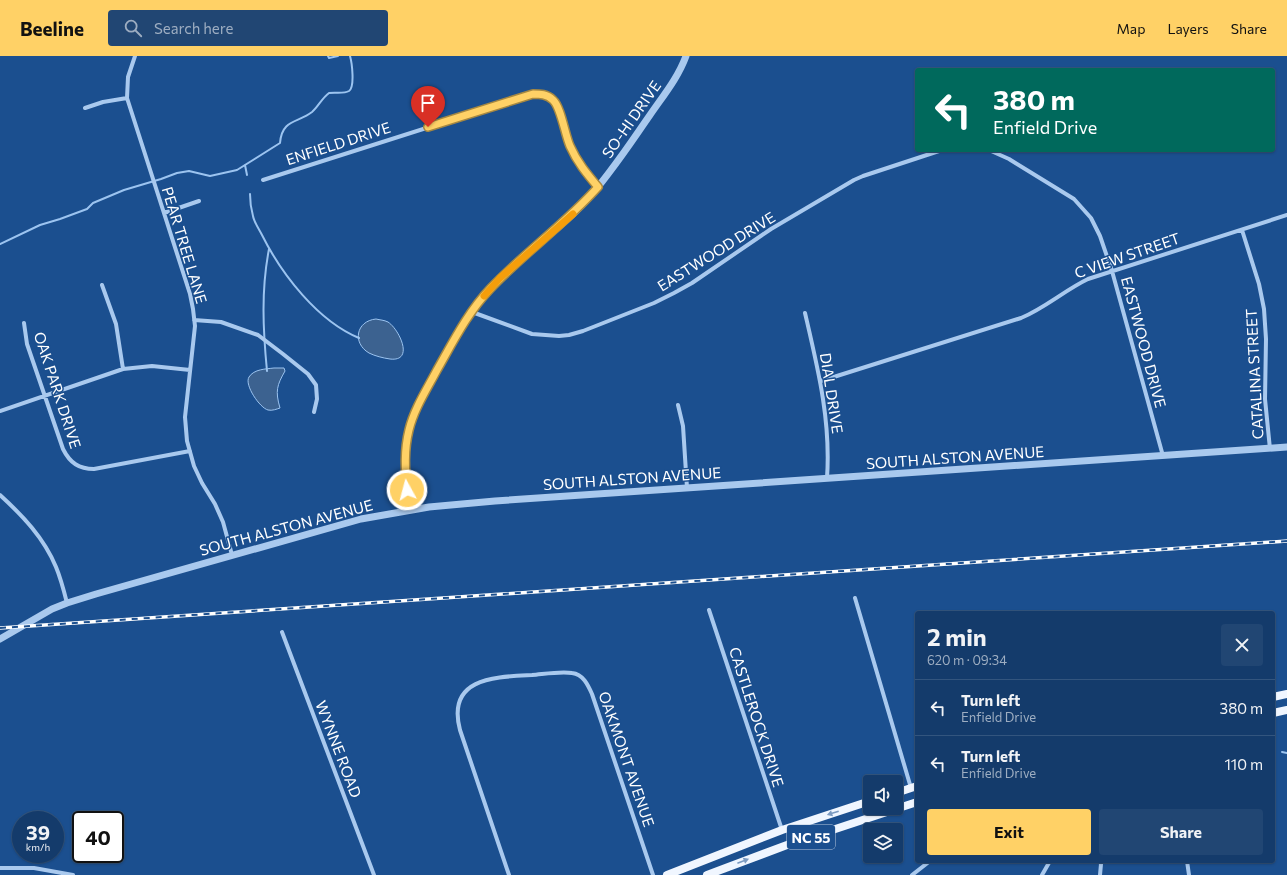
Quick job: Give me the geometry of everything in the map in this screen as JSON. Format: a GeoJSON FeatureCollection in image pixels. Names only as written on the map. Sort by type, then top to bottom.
{"type":"FeatureCollection","features":[{"type":"Feature","properties":{"kind":"main road"},"geometry":{"type":"LineString","coordinates":[[1275,697],[1287,694]]}},
{"type":"Feature","properties":{"kind":"main road"},"geometry":{"type":"LineString","coordinates":[[1275,713],[1287,710]]}},
{"type":"Feature","properties":{"kind":"main road"},"geometry":{"type":"LineString","coordinates":[[903,791],[914,787]]}},
{"type":"Feature","properties":{"kind":"main road","name":"NC 55"},"geometry":{"type":"LineString","coordinates":[[667,875],[782,830],[863,803]]}},
{"type":"Feature","properties":{"kind":"main road","name":"NC 55"},"geometry":{"type":"LineString","coordinates":[[707,875],[794,843],[915,803]]}},
{"type":"Feature","properties":{"kind":"street","name":"PEAR TREE LANE"},"geometry":{"type":"LineString","coordinates":[[134,56],[128,77],[127,98],[190,294],[194,320],[185,417],[187,441],[197,472],[215,504],[223,522],[232,556]]}},
{"type":"Feature","properties":{"kind":"street","name":"SO-HI DRIVE"},"geometry":{"type":"LineString","coordinates":[[411,510],[405,470],[406,443],[409,428],[427,388],[461,327],[488,290],[566,221],[608,175],[672,84],[683,65],[686,56]]}},
{"type":"Feature","properties":{"kind":"street","name":"ENFIELD DRIVE"},"geometry":{"type":"LineString","coordinates":[[263,180],[458,117],[533,94],[540,94],[546,95],[555,102],[566,136],[576,158],[584,171],[598,187]]}},
{"type":"Feature","properties":{"kind":"street"},"geometry":{"type":"LineString","coordinates":[[85,108],[103,102],[127,98]]}},
{"type":"Feature","properties":{"kind":"street","name":"EASTWOOD DRIVE"},"geometry":{"type":"LineString","coordinates":[[472,312],[532,334],[559,336],[583,331],[654,303],[692,283],[771,229],[854,180],[936,152]]}},
{"type":"Feature","properties":{"kind":"street","name":"EASTWOOD DRIVE"},"geometry":{"type":"LineString","coordinates":[[993,152],[1009,159],[1080,204],[1098,230],[1112,271],[1162,456]]}},
{"type":"Feature","properties":{"kind":"street"},"geometry":{"type":"LineString","coordinates":[[164,213],[199,201]]}},
{"type":"Feature","properties":{"kind":"street","name":"C VIEW STREET"},"geometry":{"type":"LineString","coordinates":[[821,380],[1021,318],[1039,309],[1088,279],[1287,215]]}},
{"type":"Feature","properties":{"kind":"street","name":"CATALINA STREET"},"geometry":{"type":"LineString","coordinates":[[1242,230],[1259,284],[1264,309],[1266,339],[1266,399],[1270,449]]}},
{"type":"Feature","properties":{"kind":"street"},"geometry":{"type":"LineString","coordinates":[[102,284],[116,324],[123,369]]}},
{"type":"Feature","properties":{"kind":"street","name":"DIAL DRIVE"},"geometry":{"type":"LineString","coordinates":[[805,313],[821,380],[824,400],[828,450],[827,478]]}},
{"type":"Feature","properties":{"kind":"street"},"geometry":{"type":"LineString","coordinates":[[194,320],[221,322],[258,335],[283,354],[308,374],[316,385],[317,399],[314,412]]}},
{"type":"Feature","properties":{"kind":"street","name":"OAK PARK DRIVE"},"geometry":{"type":"LineString","coordinates":[[24,323],[27,344],[67,458],[86,469],[94,469],[190,452]]}},
{"type":"Feature","properties":{"kind":"street"},"geometry":{"type":"LineString","coordinates":[[0,411],[123,369],[152,366],[190,370]]}},
{"type":"Feature","properties":{"kind":"street"},"geometry":{"type":"LineString","coordinates":[[678,405],[683,426],[687,488]]}},
{"type":"Feature","properties":{"kind":"street","name":"SOUTH ALSTON AVENUE"},"geometry":{"type":"LineString","coordinates":[[0,639],[52,609],[68,603],[361,519],[442,505],[1287,447]]}},
{"type":"Feature","properties":{"kind":"street"},"geometry":{"type":"LineString","coordinates":[[0,495],[24,518],[43,542],[57,568],[68,603]]}},
{"type":"Feature","properties":{"kind":"street"},"geometry":{"type":"LineString","coordinates":[[855,598],[914,787]]}},
{"type":"Feature","properties":{"kind":"street","name":"CASTLEROCK DRIVE"},"geometry":{"type":"LineString","coordinates":[[709,610],[782,830]]}},
{"type":"Feature","properties":{"kind":"street","name":"WYNNE ROAD"},"geometry":{"type":"LineString","coordinates":[[282,632],[374,875]]}},
{"type":"Feature","properties":{"kind":"street","name":"OAKMONT AVENUE"},"geometry":{"type":"LineString","coordinates":[[509,875],[460,730],[458,718],[459,707],[463,697],[469,689],[476,683],[482,681],[501,677],[567,673],[572,673],[584,680],[592,694],[653,875]]}},
{"type":"Feature","properties":{"kind":"street"},"geometry":{"type":"LineString","coordinates":[[912,875],[927,863]]}},
{"type":"Feature","properties":{"kind":"street"},"geometry":{"type":"LineString","coordinates":[[1042,875],[1049,863]]}},
{"type":"Feature","properties":{"kind":"street"},"geometry":{"type":"LineString","coordinates":[[1100,863],[1100,875]]}},
{"type":"Feature","properties":{"kind":"street"},"geometry":{"type":"LineString","coordinates":[[1187,863],[1189,875]]}},
{"type":"Feature","properties":{"kind":"street"},"geometry":{"type":"LineString","coordinates":[[0,868],[34,868],[73,875]]}},
{"type":"Feature","properties":{"kind":"water"},"geometry":{"type":"Polygon","coordinates":[[[376,319],[388,322],[400,338],[403,350],[402,355],[398,359],[387,359],[371,354],[360,344],[358,338],[361,328],[369,321],[376,319]]]}},
{"type":"Feature","properties":{"kind":"water"},"geometry":{"type":"Polygon","coordinates":[[[274,368],[284,368],[285,371],[280,380],[277,393],[280,408],[268,410],[257,401],[248,381],[251,374],[254,372],[274,368]]]}},
{"type":"Feature","properties":{"kind":"waterway"},"geometry":{"type":"LineString","coordinates":[[328,56],[329,58],[338,56]]}},
{"type":"Feature","properties":{"kind":"waterway"},"geometry":{"type":"LineString","coordinates":[[0,244],[40,225],[87,209],[93,203],[124,190],[177,173],[189,171],[210,176],[237,170],[280,143],[281,135],[287,126],[307,116],[329,93],[345,92],[351,89],[352,69],[350,56]]}},
{"type":"Feature","properties":{"kind":"waterway"},"geometry":{"type":"LineString","coordinates":[[245,165],[247,175]]}},
{"type":"Feature","properties":{"kind":"waterway"},"geometry":{"type":"LineString","coordinates":[[250,194],[250,202],[255,223],[270,250],[291,281],[329,320],[359,338]]}},
{"type":"Feature","properties":{"kind":"waterway"},"geometry":{"type":"LineString","coordinates":[[267,371],[264,340],[264,295],[266,264],[269,249]]}},
{"type":"Feature","properties":{"kind":"waterway"},"geometry":{"type":"LineString","coordinates":[[1282,752],[1287,753]]}},
{"type":"Feature","properties":{"kind":"railway"},"geometry":{"type":"LineString","coordinates":[[0,628],[1287,541]]}},
{"type":"Feature","properties":{"kind":"slow traffic"},"geometry":{"type":"LineString","coordinates":[[484,296],[500,278],[573,214]]}},
{"type":"Feature","properties":{"kind":"route"},"geometry":{"type":"LineString","coordinates":[[407,490],[405,457],[409,428],[427,388],[461,327],[488,290],[566,221],[598,187],[579,164],[566,136],[558,108],[552,98],[546,95],[533,94],[428,127]]}}]}
